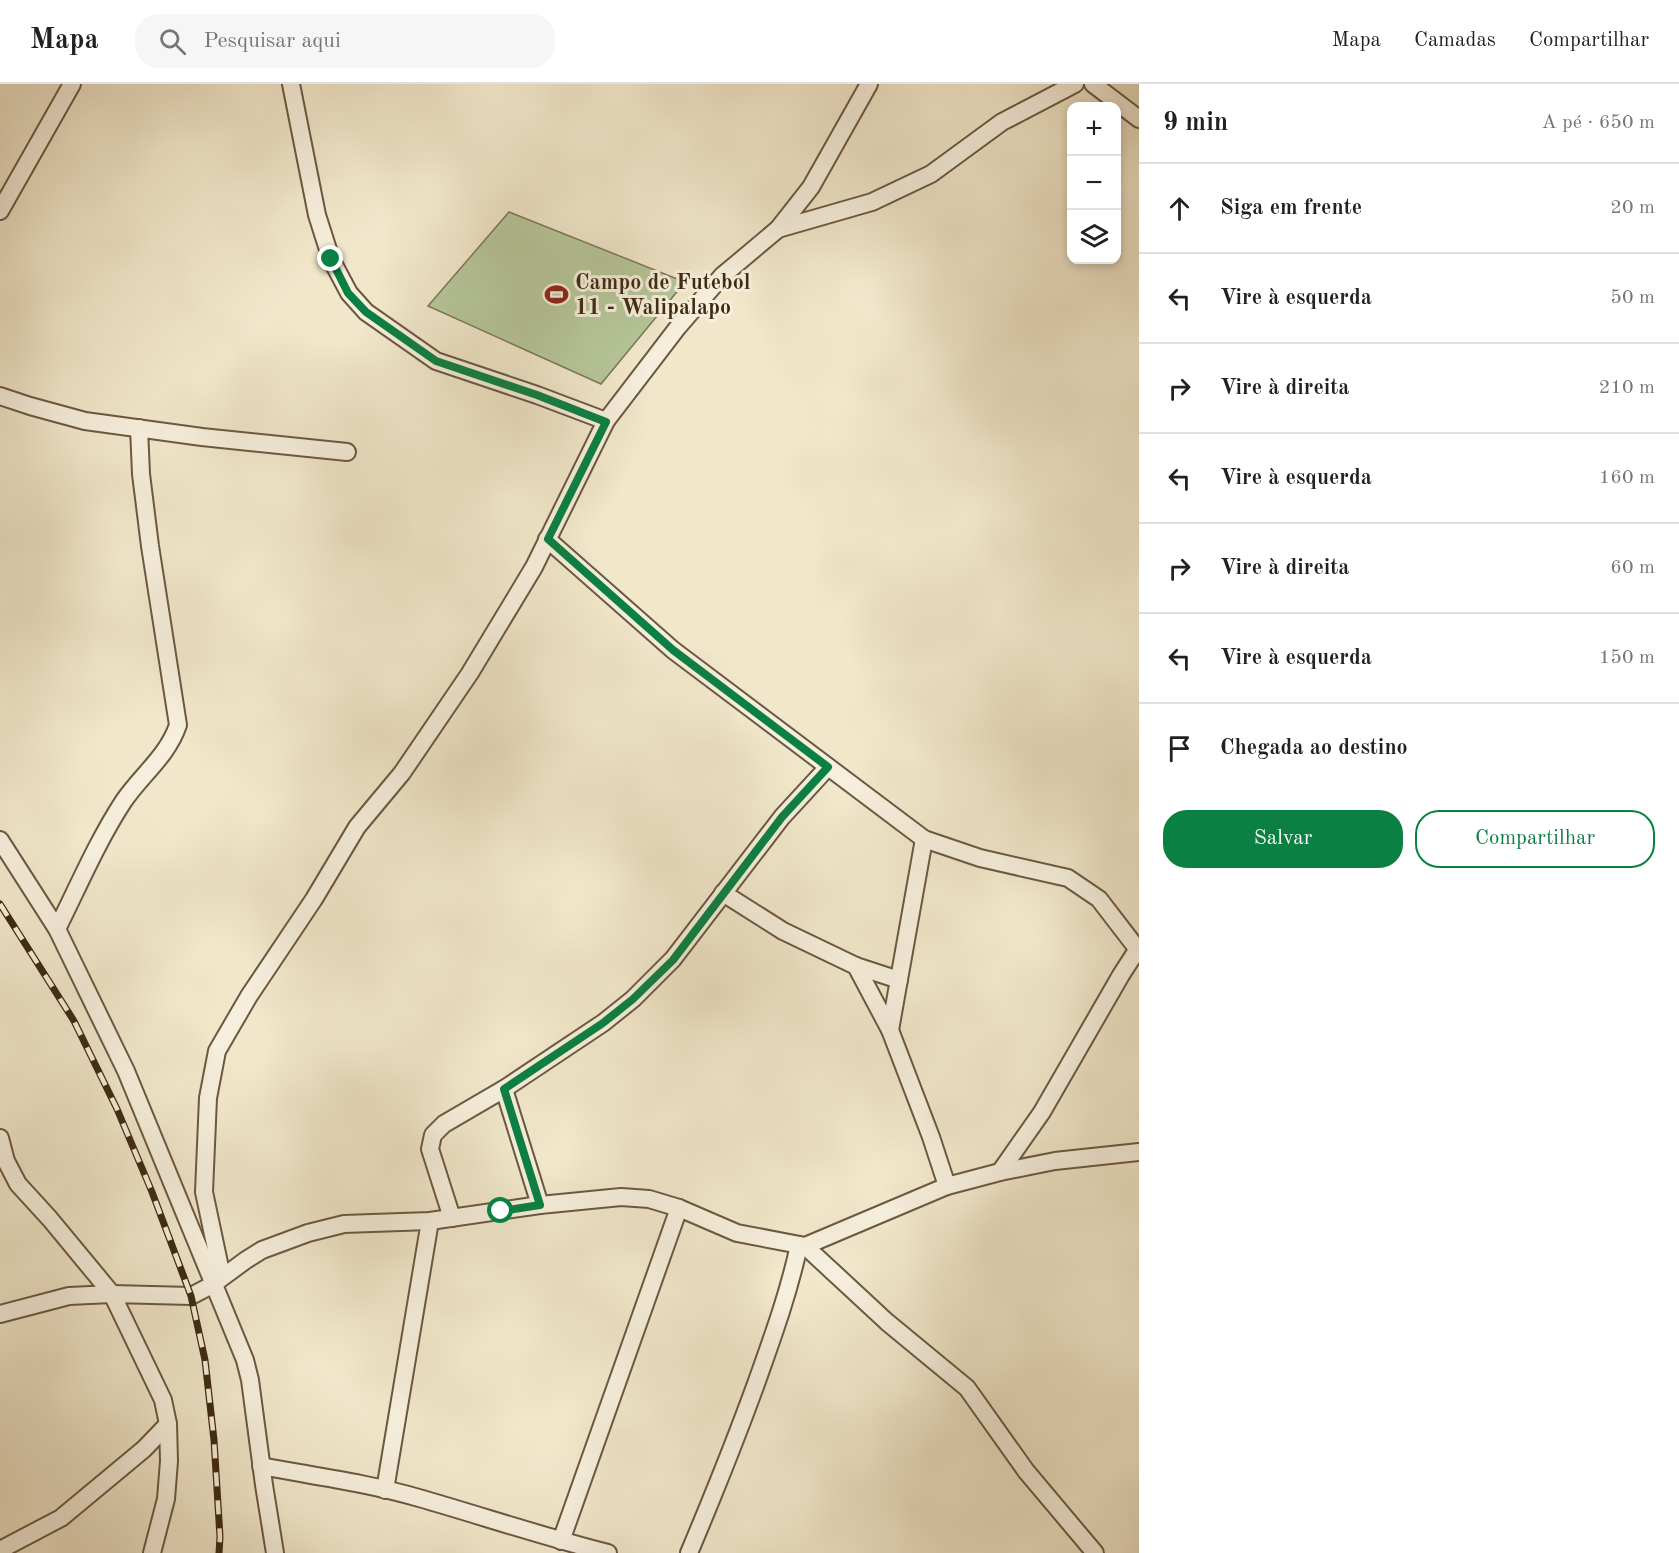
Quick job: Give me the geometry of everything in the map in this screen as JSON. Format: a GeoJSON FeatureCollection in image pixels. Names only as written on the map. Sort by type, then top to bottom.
{"type":"FeatureCollection","features":[{"type":"Feature","properties":{"kind":"street"},"geometry":{"type":"LineString","coordinates":[[0,211],[72,84]]}},
{"type":"Feature","properties":{"kind":"street"},"geometry":{"type":"LineString","coordinates":[[291,84],[317,215],[331,259],[348,293],[366,312],[436,361],[537,395],[606,422]]}},
{"type":"Feature","properties":{"kind":"street"},"geometry":{"type":"LineString","coordinates":[[217,1281],[204,1192],[208,1098],[217,1051],[249,996],[314,899],[357,827],[402,773],[470,673],[534,567],[606,422],[678,327],[722,276],[778,229],[811,187],[869,84]]}},
{"type":"Feature","properties":{"kind":"street"},"geometry":{"type":"LineString","coordinates":[[778,229],[872,202],[931,174],[1002,122],[1075,84]]}},
{"type":"Feature","properties":{"kind":"street"},"geometry":{"type":"LineString","coordinates":[[1093,84],[1139,118]]}},
{"type":"Feature","properties":{"kind":"street"},"geometry":{"type":"LineString","coordinates":[[0,396],[85,421],[202,437],[347,452]]}},
{"type":"Feature","properties":{"kind":"street"},"geometry":{"type":"LineString","coordinates":[[57,929],[103,834],[124,800],[168,748],[178,725],[150,546],[141,474],[139,428]]}},
{"type":"Feature","properties":{"kind":"street"},"geometry":{"type":"LineString","coordinates":[[548,539],[673,650],[924,839],[980,858],[1068,878],[1099,899],[1139,949],[1121,975],[1042,1112],[1000,1172]]}},
{"type":"Feature","properties":{"kind":"street"},"geometry":{"type":"LineString","coordinates":[[452,1218],[430,1149],[430,1140],[433,1135],[444,1124],[504,1089],[603,1023],[633,999],[673,960],[796,799],[828,767]]}},
{"type":"Feature","properties":{"kind":"street"},"geometry":{"type":"LineString","coordinates":[[890,1030],[924,839]]}},
{"type":"Feature","properties":{"kind":"street"},"geometry":{"type":"LineString","coordinates":[[0,840],[57,929],[126,1071],[217,1281],[250,1380],[275,1553]]}},
{"type":"Feature","properties":{"kind":"street"},"geometry":{"type":"LineString","coordinates":[[723,893],[783,931],[856,966],[899,980]]}},
{"type":"Feature","properties":{"kind":"street"},"geometry":{"type":"LineString","coordinates":[[856,966],[890,1030],[947,1186]]}},
{"type":"Feature","properties":{"kind":"street"},"geometry":{"type":"LineString","coordinates":[[504,1089],[540,1205]]}},
{"type":"Feature","properties":{"kind":"street"},"geometry":{"type":"LineString","coordinates":[[0,1141],[6,1161],[18,1184],[112,1294],[163,1400],[168,1424],[169,1461],[166,1499],[152,1553]]}},
{"type":"Feature","properties":{"kind":"street"},"geometry":{"type":"LineString","coordinates":[[802,1246],[947,1186],[1055,1161],[1139,1152]]}},
{"type":"Feature","properties":{"kind":"street"},"geometry":{"type":"LineString","coordinates":[[0,1314],[69,1296],[112,1294],[191,1296],[262,1250],[308,1233],[344,1224],[430,1221],[540,1205],[621,1197],[649,1199],[679,1208],[737,1233],[802,1246],[887,1322],[967,1388],[1026,1471],[1095,1553]]}},
{"type":"Feature","properties":{"kind":"street"},"geometry":{"type":"LineString","coordinates":[[561,1541],[679,1208]]}},
{"type":"Feature","properties":{"kind":"street"},"geometry":{"type":"LineString","coordinates":[[385,1490],[430,1221]]}},
{"type":"Feature","properties":{"kind":"street"},"geometry":{"type":"LineString","coordinates":[[690,1553],[725,1469],[772,1341],[802,1246]]}},
{"type":"Feature","properties":{"kind":"street"},"geometry":{"type":"LineString","coordinates":[[0,1550],[61,1518],[144,1449],[168,1424]]}},
{"type":"Feature","properties":{"kind":"street"},"geometry":{"type":"LineString","coordinates":[[261,1466],[417,1498],[608,1553]]}},
{"type":"Feature","properties":{"kind":"green space","name":"Campo de Futebol 11 - Walipalapo"},"geometry":{"type":"Polygon","coordinates":[[[509,212],[685,282],[601,384],[428,306],[509,212]]]}},
{"type":"Feature","properties":{"kind":"railway"},"geometry":{"type":"LineString","coordinates":[[0,904],[74,1021],[117,1109],[152,1192],[191,1296],[205,1360],[214,1440],[219,1553]]}},
{"type":"Feature","properties":{"kind":"place","name":"Campo de Futebol 11 - Walipalapo"},"geometry":{"type":"Point","coordinates":[557,294]}},
{"type":"Feature","properties":{"kind":"route"},"geometry":{"type":"LineString","coordinates":[[331,259],[348,293],[366,312],[436,361],[537,395],[606,422],[548,539],[673,650],[828,767],[796,799],[673,960],[633,999],[603,1023],[504,1089],[540,1205],[501,1211]]}}]}
